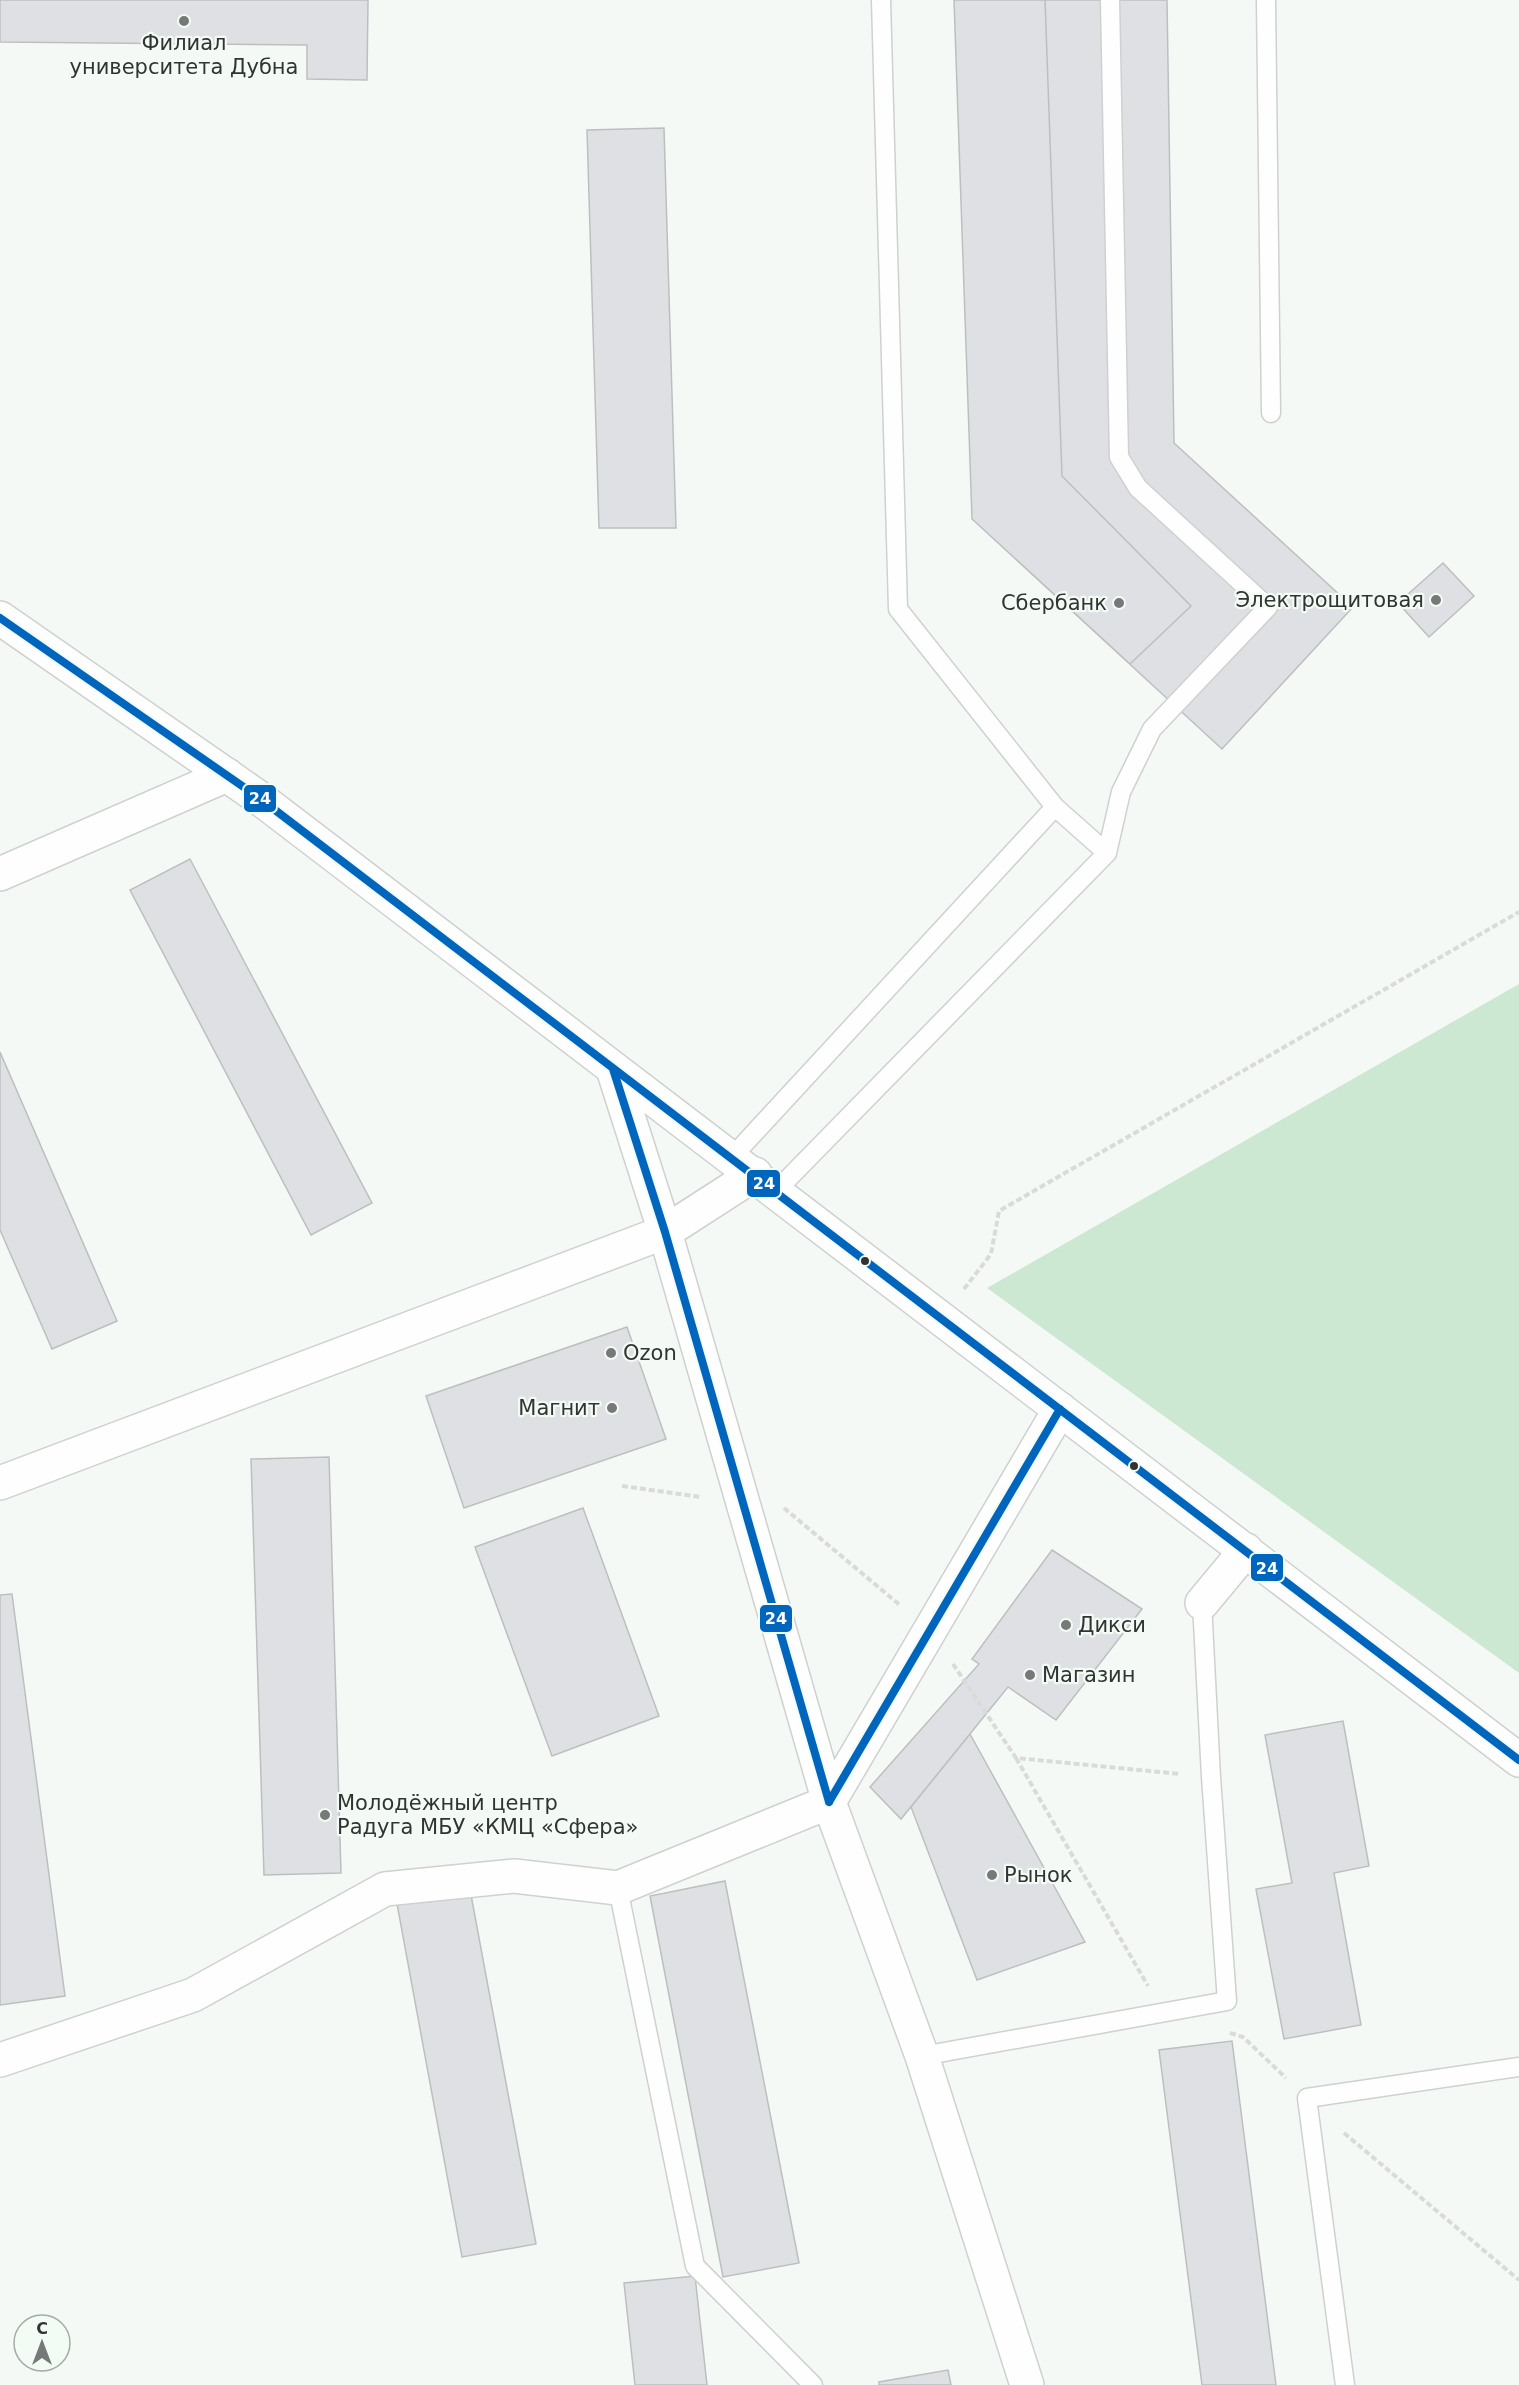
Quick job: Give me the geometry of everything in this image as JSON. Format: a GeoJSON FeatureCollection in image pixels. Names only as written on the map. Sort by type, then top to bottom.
{"type":"FeatureCollection","features":[{"type":"Feature","properties":{"kind":"street"},"geometry":{"type":"LineString","coordinates":[[0,618],[227,775],[754,1174],[1519,1760]]}},
{"type":"Feature","properties":{"kind":"street"},"geometry":{"type":"LineString","coordinates":[[0,874],[227,775]]}},
{"type":"Feature","properties":{"kind":"street"},"geometry":{"type":"LineString","coordinates":[[614,1069],[665,1232],[829,1802],[922,2056],[1027,2385]]}},
{"type":"Feature","properties":{"kind":"street"},"geometry":{"type":"LineString","coordinates":[[0,1483],[665,1232],[754,1174]]}},
{"type":"Feature","properties":{"kind":"street"},"geometry":{"type":"LineString","coordinates":[[0,2060],[193,1995],[385,1889],[514,1876],[618,1888],[829,1802],[1060,1409]]}},
{"type":"Feature","properties":{"kind":"street"},"geometry":{"type":"LineString","coordinates":[[1202,1604],[1246,1550]]}},
{"type":"Feature","properties":{"kind":"lane"},"geometry":{"type":"LineString","coordinates":[[881,0],[898,609],[1055,807],[1107,853]]}},
{"type":"Feature","properties":{"kind":"lane"},"geometry":{"type":"LineString","coordinates":[[754,1174],[1107,853],[1121,792],[1152,729],[1268,607],[1138,488],[1119,457],[1110,0]]}},
{"type":"Feature","properties":{"kind":"lane"},"geometry":{"type":"LineString","coordinates":[[1266,0],[1271,413]]}},
{"type":"Feature","properties":{"kind":"lane"},"geometry":{"type":"LineString","coordinates":[[754,1174],[1055,807]]}},
{"type":"Feature","properties":{"kind":"lane"},"geometry":{"type":"LineString","coordinates":[[922,2056],[1227,2001],[1211,1777],[1202,1604]]}},
{"type":"Feature","properties":{"kind":"lane"},"geometry":{"type":"LineString","coordinates":[[618,1888],[695,2266],[813,2385]]}},
{"type":"Feature","properties":{"kind":"lane"},"geometry":{"type":"LineString","coordinates":[[1345,2385],[1307,2098],[1519,2067]]}},
{"type":"Feature","properties":{"kind":"path"},"geometry":{"type":"LineString","coordinates":[[942,1318],[991,1254],[999,1211],[1519,912]]}},
{"type":"Feature","properties":{"kind":"path"},"geometry":{"type":"LineString","coordinates":[[1016,1758],[1124,1948],[1164,2013]]}},
{"type":"Feature","properties":{"kind":"path"},"geometry":{"type":"LineString","coordinates":[[1221,2030],[1243,2037],[1331,2123],[1519,2280]]}},
{"type":"Feature","properties":{"kind":"green space"},"geometry":{"type":"Polygon","coordinates":[[[1519,984],[1519,1673],[987,1288],[1519,984]]]}},
{"type":"Feature","properties":{"kind":"building","name":"Филиал университета Дубна"},"geometry":{"type":"Polygon","coordinates":[[[0,0],[368,0],[367,80],[307,79],[307,45],[0,42],[0,0]]]}},
{"type":"Feature","properties":{"kind":"building"},"geometry":{"type":"Polygon","coordinates":[[[954,0],[1045,0],[1062,476],[1191,606],[1130,664],[972,519],[954,0]]]}},
{"type":"Feature","properties":{"kind":"building"},"geometry":{"type":"Polygon","coordinates":[[[954,0],[1167,0],[1174,443],[1353,607],[1222,749],[972,519],[954,0]]]}},
{"type":"Feature","properties":{"kind":"building"},"geometry":{"type":"Polygon","coordinates":[[[664,128],[676,528],[599,528],[587,130],[664,128]]]}},
{"type":"Feature","properties":{"kind":"building","name":"Электрощитовая"},"geometry":{"type":"Polygon","coordinates":[[[1443,563],[1474,596],[1429,637],[1398,603],[1443,563]]]}},
{"type":"Feature","properties":{"kind":"building"},"geometry":{"type":"Polygon","coordinates":[[[190,859],[372,1203],[311,1235],[130,890],[190,859]]]}},
{"type":"Feature","properties":{"kind":"building"},"geometry":{"type":"Polygon","coordinates":[[[0,1052],[117,1321],[52,1349],[0,1230],[0,1052]]]}},
{"type":"Feature","properties":{"kind":"building"},"geometry":{"type":"Polygon","coordinates":[[[627,1327],[666,1439],[464,1508],[426,1396],[627,1327]]]}},
{"type":"Feature","properties":{"kind":"building"},"geometry":{"type":"Polygon","coordinates":[[[329,1457],[341,1873],[264,1875],[251,1459],[329,1457]]]}},
{"type":"Feature","properties":{"kind":"building"},"geometry":{"type":"Polygon","coordinates":[[[583,1508],[659,1716],[552,1756],[475,1547],[583,1508]]]}},
{"type":"Feature","properties":{"kind":"building","name":"Магазин"},"geometry":{"type":"Polygon","coordinates":[[[1052,1550],[1142,1609],[1056,1720],[1008,1687],[901,1819],[870,1787],[979,1664],[972,1659],[1052,1550]]]}},
{"type":"Feature","properties":{"kind":"building"},"geometry":{"type":"Polygon","coordinates":[[[12,1594],[65,1996],[0,2005],[0,1595],[12,1594]]]}},
{"type":"Feature","properties":{"kind":"building"},"geometry":{"type":"Polygon","coordinates":[[[1343,1721],[1369,1866],[1334,1873],[1361,2025],[1284,2039],[1256,1889],[1292,1883],[1265,1735],[1343,1721]]]}},
{"type":"Feature","properties":{"kind":"building","name":"Рынок"},"geometry":{"type":"Polygon","coordinates":[[[970,1734],[1085,1942],[977,1980],[911,1807],[970,1734]]]}},
{"type":"Feature","properties":{"kind":"building"},"geometry":{"type":"Polygon","coordinates":[[[466,1868],[536,2244],[462,2257],[393,1882],[466,1868]]]}},
{"type":"Feature","properties":{"kind":"building"},"geometry":{"type":"Polygon","coordinates":[[[725,1881],[799,2263],[723,2277],[650,1896],[725,1881]]]}},
{"type":"Feature","properties":{"kind":"building"},"geometry":{"type":"Polygon","coordinates":[[[1232,2041],[1276,2385],[1202,2385],[1159,2050],[1232,2041]]]}},
{"type":"Feature","properties":{"kind":"building"},"geometry":{"type":"Polygon","coordinates":[[[695,2276],[707,2385],[635,2385],[624,2283],[695,2276]]]}},
{"type":"Feature","properties":{"kind":"building"},"geometry":{"type":"Polygon","coordinates":[[[948,2370],[951,2385],[879,2385],[879,2382],[948,2370]]]}},
{"type":"Feature","properties":{"kind":"transit line","name":"24"},"geometry":{"type":"LineString","coordinates":[[0,618],[258,797],[1519,1760]]}},
{"type":"Feature","properties":{"kind":"transit line","name":"24"},"geometry":{"type":"LineString","coordinates":[[613,1069],[665,1232],[829,1802]]}},
{"type":"Feature","properties":{"kind":"transit line","name":"24"},"geometry":{"type":"LineString","coordinates":[[829,1802],[1060,1409]]}},
{"type":"Feature","properties":{"kind":"place","name":"Филиал университета Дубна"},"geometry":{"type":"Point","coordinates":[184,21]}},
{"type":"Feature","properties":{"kind":"place","name":"Электрощитовая"},"geometry":{"type":"Point","coordinates":[1436,600]}},
{"type":"Feature","properties":{"kind":"place","name":"Сбербанк"},"geometry":{"type":"Point","coordinates":[1119,603]}},
{"type":"Feature","properties":{"kind":"place","name":"Ozon"},"geometry":{"type":"Point","coordinates":[611,1353]}},
{"type":"Feature","properties":{"kind":"place","name":"Магнит"},"geometry":{"type":"Point","coordinates":[612,1408]}},
{"type":"Feature","properties":{"kind":"place","name":"Дикси"},"geometry":{"type":"Point","coordinates":[1066,1625]}},
{"type":"Feature","properties":{"kind":"place","name":"Магазин"},"geometry":{"type":"Point","coordinates":[1030,1675]}},
{"type":"Feature","properties":{"kind":"place","name":"Молодёжный центр Радуга МБУ «КМЦ «Сфера»"},"geometry":{"type":"Point","coordinates":[325,1815]}},
{"type":"Feature","properties":{"kind":"place","name":"Рынок"},"geometry":{"type":"Point","coordinates":[992,1875]}}]}
